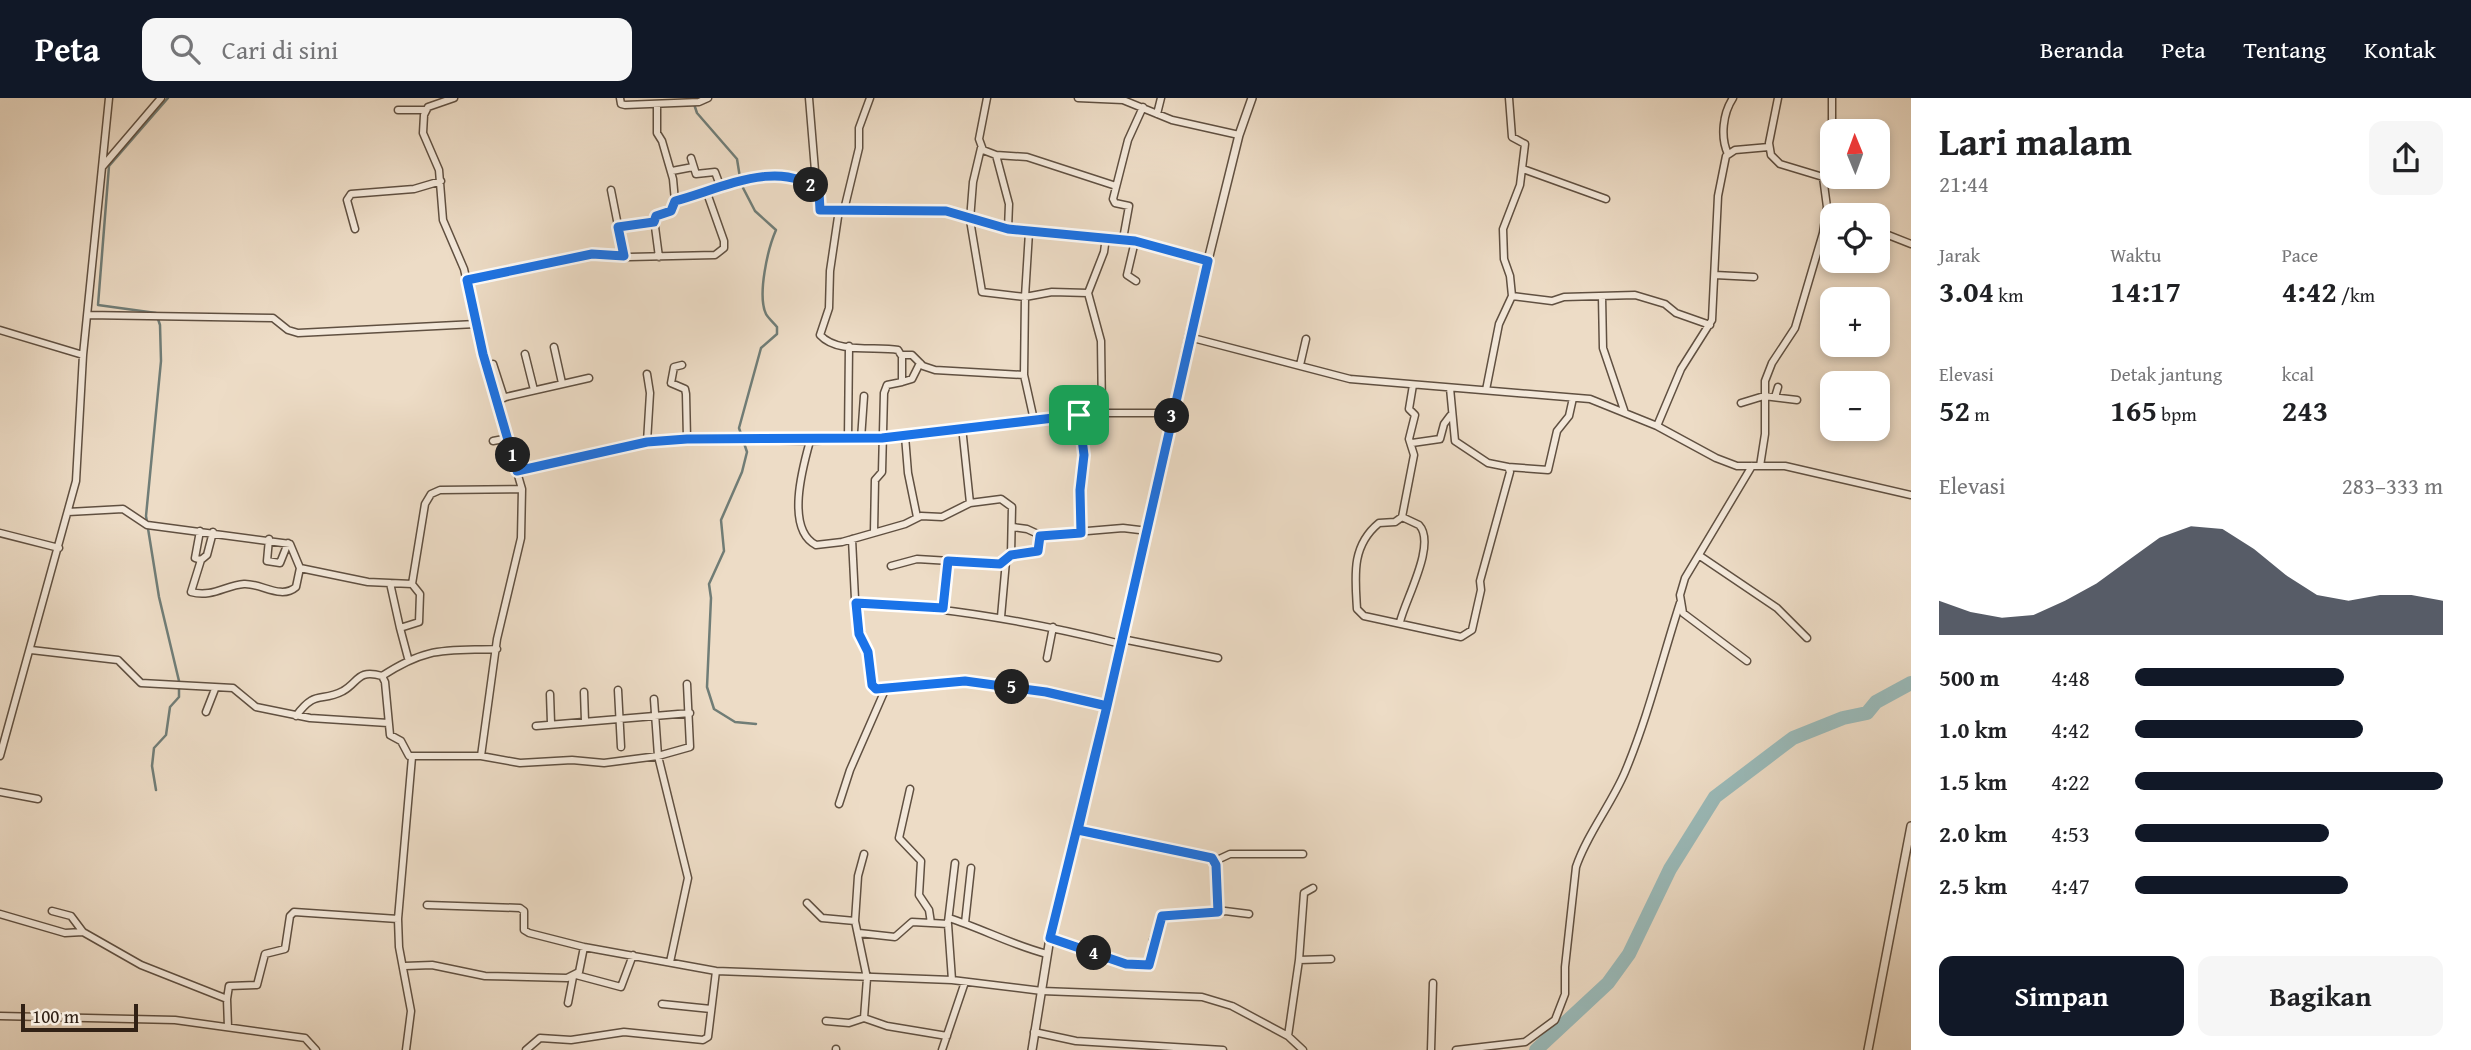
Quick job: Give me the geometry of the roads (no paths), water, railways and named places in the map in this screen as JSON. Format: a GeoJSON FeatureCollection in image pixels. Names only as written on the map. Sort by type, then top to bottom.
{"type":"FeatureCollection","features":[{"type":"Feature","properties":{"kind":"street"},"geometry":{"type":"LineString","coordinates":[[0,756],[76,481],[83,355],[109,98]]}},
{"type":"Feature","properties":{"kind":"street"},"geometry":{"type":"LineString","coordinates":[[102,167],[161,98]]}},
{"type":"Feature","properties":{"kind":"street"},"geometry":{"type":"LineString","coordinates":[[427,98],[424,137],[438,166],[444,224],[467,280],[476,324],[500,398]]}},
{"type":"Feature","properties":{"kind":"street"},"geometry":{"type":"LineString","coordinates":[[398,110],[427,108],[454,98]]}},
{"type":"Feature","properties":{"kind":"street"},"geometry":{"type":"LineString","coordinates":[[620,98],[621,104],[625,105],[695,102],[708,98]]}},
{"type":"Feature","properties":{"kind":"street"},"geometry":{"type":"LineString","coordinates":[[809,98],[820,210],[908,213],[937,210],[1008,229],[1135,241],[1208,261]]}},
{"type":"Feature","properties":{"kind":"street"},"geometry":{"type":"LineString","coordinates":[[870,98],[859,128],[859,148],[841,210],[830,271],[830,308],[820,335],[828,341],[849,346],[873,350],[894,349],[902,355],[912,355],[920,363],[935,370],[1024,375]]}},
{"type":"Feature","properties":{"kind":"street"},"geometry":{"type":"LineString","coordinates":[[987,98],[979,142],[981,148],[973,182],[970,220],[982,292],[1025,297],[1052,292],[1088,293]]}},
{"type":"Feature","properties":{"kind":"street"},"geometry":{"type":"LineString","coordinates":[[1078,98],[1123,100],[1157,114],[1239,135]]}},
{"type":"Feature","properties":{"kind":"street"},"geometry":{"type":"LineString","coordinates":[[1157,114],[1161,98]]}},
{"type":"Feature","properties":{"kind":"street"},"geometry":{"type":"LineString","coordinates":[[1032,1050],[1050,938],[1148,531],[1189,337],[1239,135],[1252,98]]}},
{"type":"Feature","properties":{"kind":"street"},"geometry":{"type":"LineString","coordinates":[[1486,390],[1499,324],[1512,296],[1510,276],[1504,259],[1503,229],[1523,169],[1525,144],[1512,137],[1510,98]]}},
{"type":"Feature","properties":{"kind":"street"},"geometry":{"type":"LineString","coordinates":[[1728,154],[1724,119],[1733,98]]}},
{"type":"Feature","properties":{"kind":"street"},"geometry":{"type":"LineString","coordinates":[[1778,98],[1769,147],[1771,155],[1780,164],[1820,176]]}},
{"type":"Feature","properties":{"kind":"street"},"geometry":{"type":"LineString","coordinates":[[1832,98],[1832,119]]}},
{"type":"Feature","properties":{"kind":"street"},"geometry":{"type":"LineString","coordinates":[[657,104],[657,136],[661,139],[672,171],[675,201],[671,211],[656,216],[654,222],[659,257]]}},
{"type":"Feature","properties":{"kind":"street"},"geometry":{"type":"LineString","coordinates":[[1123,239],[1129,206],[1113,201],[1128,140],[1143,107]]}},
{"type":"Feature","properties":{"kind":"street"},"geometry":{"type":"LineString","coordinates":[[1657,426],[1681,369],[1710,326],[1714,311],[1721,169],[1728,154],[1744,148],[1769,147]]}},
{"type":"Feature","properties":{"kind":"street"},"geometry":{"type":"LineString","coordinates":[[981,148],[996,155],[1027,157],[1116,186]]}},
{"type":"Feature","properties":{"kind":"street"},"geometry":{"type":"LineString","coordinates":[[996,155],[1009,204],[1008,229]]}},
{"type":"Feature","properties":{"kind":"street"},"geometry":{"type":"LineString","coordinates":[[691,158],[699,176],[715,172],[721,188]]}},
{"type":"Feature","properties":{"kind":"street"},"geometry":{"type":"LineString","coordinates":[[672,171],[693,167]]}},
{"type":"Feature","properties":{"kind":"street"},"geometry":{"type":"LineString","coordinates":[[1523,169],[1605,199]]}},
{"type":"Feature","properties":{"kind":"street"},"geometry":{"type":"LineString","coordinates":[[675,201],[741,182],[779,175],[808,182],[819,192]]}},
{"type":"Feature","properties":{"kind":"street"},"geometry":{"type":"LineString","coordinates":[[355,229],[347,200],[351,194],[414,189],[441,181]]}},
{"type":"Feature","properties":{"kind":"street"},"geometry":{"type":"LineString","coordinates":[[611,190],[624,256]]}},
{"type":"Feature","properties":{"kind":"street"},"geometry":{"type":"LineString","coordinates":[[467,280],[592,254],[659,257],[715,255],[724,248],[721,226],[707,193]]}},
{"type":"Feature","properties":{"kind":"street"},"geometry":{"type":"LineString","coordinates":[[618,227],[654,222]]}},
{"type":"Feature","properties":{"kind":"street"},"geometry":{"type":"LineString","coordinates":[[1029,232],[1024,375],[1034,420]]}},
{"type":"Feature","properties":{"kind":"street"},"geometry":{"type":"LineString","coordinates":[[1890,236],[1911,244]]}},
{"type":"Feature","properties":{"kind":"street"},"geometry":{"type":"LineString","coordinates":[[1102,413],[1101,341],[1088,293],[1106,237]]}},
{"type":"Feature","properties":{"kind":"street"},"geometry":{"type":"LineString","coordinates":[[1135,241],[1127,275],[1136,281]]}},
{"type":"Feature","properties":{"kind":"street"},"geometry":{"type":"LineString","coordinates":[[1760,466],[1765,434],[1764,396],[1772,363],[1795,328],[1820,249]]}},
{"type":"Feature","properties":{"kind":"street"},"geometry":{"type":"LineString","coordinates":[[1715,275],[1754,277]]}},
{"type":"Feature","properties":{"kind":"street"},"geometry":{"type":"LineString","coordinates":[[1512,296],[1552,301],[1564,297],[1648,298],[1669,306],[1676,313],[1710,326]]}},
{"type":"Feature","properties":{"kind":"street"},"geometry":{"type":"LineString","coordinates":[[1602,296],[1604,348],[1629,414]]}},
{"type":"Feature","properties":{"kind":"street"},"geometry":{"type":"LineString","coordinates":[[87,315],[273,318],[292,333],[476,324]]}},
{"type":"Feature","properties":{"kind":"street"},"geometry":{"type":"LineString","coordinates":[[2,332],[83,355]]}},
{"type":"Feature","properties":{"kind":"street"},"geometry":{"type":"LineString","coordinates":[[1189,337],[1350,379],[1604,403],[1737,466],[1785,466],[1911,495]]}},
{"type":"Feature","properties":{"kind":"street"},"geometry":{"type":"LineString","coordinates":[[1300,365],[1307,339]]}},
{"type":"Feature","properties":{"kind":"street"},"geometry":{"type":"LineString","coordinates":[[848,439],[849,346]]}},
{"type":"Feature","properties":{"kind":"street"},"geometry":{"type":"LineString","coordinates":[[554,348],[562,383]]}},
{"type":"Feature","properties":{"kind":"street"},"geometry":{"type":"LineString","coordinates":[[526,354],[534,390]]}},
{"type":"Feature","properties":{"kind":"street"},"geometry":{"type":"LineString","coordinates":[[902,355],[902,382]]}},
{"type":"Feature","properties":{"kind":"street"},"geometry":{"type":"LineString","coordinates":[[874,532],[876,480],[882,471],[885,387],[912,379],[920,363]]}},
{"type":"Feature","properties":{"kind":"street"},"geometry":{"type":"LineString","coordinates":[[481,756],[507,590],[522,538],[522,489],[493,364]]}},
{"type":"Feature","properties":{"kind":"street"},"geometry":{"type":"LineString","coordinates":[[682,365],[674,367],[671,383],[685,389],[687,439]]}},
{"type":"Feature","properties":{"kind":"street"},"geometry":{"type":"LineString","coordinates":[[647,374],[650,393],[647,442]]}},
{"type":"Feature","properties":{"kind":"street"},"geometry":{"type":"LineString","coordinates":[[500,398],[589,378]]}},
{"type":"Feature","properties":{"kind":"street"},"geometry":{"type":"LineString","coordinates":[[1413,385],[1409,408],[1415,414],[1409,439],[1414,455],[1402,517],[1395,523],[1381,522],[1373,528],[1358,554],[1355,568],[1359,612],[1461,637],[1470,633],[1481,590],[1480,581],[1510,476],[1508,467]]}},
{"type":"Feature","properties":{"kind":"street"},"geometry":{"type":"LineString","coordinates":[[1774,397],[1778,387]]}},
{"type":"Feature","properties":{"kind":"street"},"geometry":{"type":"LineString","coordinates":[[1450,388],[1455,440],[1462,448],[1488,463],[1508,467],[1548,470],[1557,431],[1569,416],[1573,398]]}},
{"type":"Feature","properties":{"kind":"street"},"geometry":{"type":"LineString","coordinates":[[861,439],[864,396]]}},
{"type":"Feature","properties":{"kind":"street"},"geometry":{"type":"LineString","coordinates":[[1741,404],[1764,396],[1797,400]]}},
{"type":"Feature","properties":{"kind":"street"},"geometry":{"type":"LineString","coordinates":[[517,471],[647,442],[687,439],[810,441],[882,438],[1102,413],[1173,413]]}},
{"type":"Feature","properties":{"kind":"street"},"geometry":{"type":"LineString","coordinates":[[1079,415],[1084,455],[1080,490],[1081,533]]}},
{"type":"Feature","properties":{"kind":"street"},"geometry":{"type":"LineString","coordinates":[[1412,443],[1440,439],[1444,424],[1451,415]]}},
{"type":"Feature","properties":{"kind":"street"},"geometry":{"type":"LineString","coordinates":[[962,427],[970,503]]}},
{"type":"Feature","properties":{"kind":"street"},"geometry":{"type":"LineString","coordinates":[[905,436],[908,473],[917,517]]}},
{"type":"Feature","properties":{"kind":"street"},"geometry":{"type":"LineString","coordinates":[[493,441],[509,438]]}},
{"type":"Feature","properties":{"kind":"street"},"geometry":{"type":"LineString","coordinates":[[810,441],[798,482],[806,535],[816,545],[852,539],[917,517],[942,517],[970,503],[1001,499],[1015,512],[1001,617]]}},
{"type":"Feature","properties":{"kind":"street"},"geometry":{"type":"LineString","coordinates":[[1456,1050],[1525,1042],[1545,1029],[1560,1010],[1565,994],[1565,967],[1576,867],[1581,851],[1609,808],[1626,769],[1680,603],[1685,578],[1700,556],[1719,516],[1752,466]]}},
{"type":"Feature","properties":{"kind":"street"},"geometry":{"type":"LineString","coordinates":[[400,628],[419,622],[420,594],[412,584],[425,504],[431,494],[440,490],[522,489]]}},
{"type":"Feature","properties":{"kind":"street"},"geometry":{"type":"LineString","coordinates":[[68,512],[123,509],[146,525],[213,532],[269,539],[288,543],[296,554],[300,568],[296,587],[291,592],[246,583],[226,590],[194,593],[190,590],[201,560],[207,555],[213,532]]}},
{"type":"Feature","properties":{"kind":"street"},"geometry":{"type":"LineString","coordinates":[[1400,622],[1414,588],[1425,538],[1419,525],[1402,517]]}},
{"type":"Feature","properties":{"kind":"street"},"geometry":{"type":"LineString","coordinates":[[1013,527],[1027,529],[1040,536],[1123,528],[1148,531]]}},
{"type":"Feature","properties":{"kind":"street"},"geometry":{"type":"LineString","coordinates":[[200,531],[195,558],[201,560]]}},
{"type":"Feature","properties":{"kind":"street"},"geometry":{"type":"LineString","coordinates":[[0,533],[59,548]]}},
{"type":"Feature","properties":{"kind":"street"},"geometry":{"type":"LineString","coordinates":[[891,566],[917,559],[1000,564],[1009,558],[1038,551],[1040,536]]}},
{"type":"Feature","properties":{"kind":"street"},"geometry":{"type":"LineString","coordinates":[[269,539],[267,561],[280,563],[288,543]]}},
{"type":"Feature","properties":{"kind":"street"},"geometry":{"type":"LineString","coordinates":[[852,539],[859,634],[868,652],[872,685],[876,689],[965,681],[1046,692],[1107,706]]}},
{"type":"Feature","properties":{"kind":"street"},"geometry":{"type":"LineString","coordinates":[[1700,556],[1777,608],[1807,638]]}},
{"type":"Feature","properties":{"kind":"street"},"geometry":{"type":"LineString","coordinates":[[943,608],[948,561]]}},
{"type":"Feature","properties":{"kind":"street"},"geometry":{"type":"LineString","coordinates":[[300,568],[324,576],[412,584]]}},
{"type":"Feature","properties":{"kind":"street"},"geometry":{"type":"LineString","coordinates":[[390,583],[408,658]]}},
{"type":"Feature","properties":{"kind":"street"},"geometry":{"type":"LineString","coordinates":[[856,603],[943,608],[1217,658]]}},
{"type":"Feature","properties":{"kind":"street"},"geometry":{"type":"LineString","coordinates":[[1680,603],[1683,613],[1747,661]]}},
{"type":"Feature","properties":{"kind":"street"},"geometry":{"type":"LineString","coordinates":[[1047,658],[1053,627]]}},
{"type":"Feature","properties":{"kind":"street"},"geometry":{"type":"LineString","coordinates":[[296,716],[308,700],[344,691],[360,676],[382,676],[408,658],[453,648],[496,649]]}},
{"type":"Feature","properties":{"kind":"street"},"geometry":{"type":"LineString","coordinates":[[31,650],[118,660],[137,682],[234,689],[254,706],[296,716],[388,723]]}},
{"type":"Feature","properties":{"kind":"street"},"geometry":{"type":"LineString","coordinates":[[382,676],[390,735],[401,741],[405,752],[412,757],[481,756],[520,763],[572,760],[604,762],[658,756],[690,747],[687,684]]}},
{"type":"Feature","properties":{"kind":"street"},"geometry":{"type":"LineString","coordinates":[[206,712],[215,689]]}},
{"type":"Feature","properties":{"kind":"street"},"geometry":{"type":"LineString","coordinates":[[618,690],[621,747]]}},
{"type":"Feature","properties":{"kind":"street"},"geometry":{"type":"LineString","coordinates":[[839,804],[850,770],[886,690]]}},
{"type":"Feature","properties":{"kind":"street"},"geometry":{"type":"LineString","coordinates":[[584,692],[585,721]]}},
{"type":"Feature","properties":{"kind":"street"},"geometry":{"type":"LineString","coordinates":[[550,694],[551,723]]}},
{"type":"Feature","properties":{"kind":"street"},"geometry":{"type":"LineString","coordinates":[[654,699],[658,756],[688,878],[670,962]]}},
{"type":"Feature","properties":{"kind":"street"},"geometry":{"type":"LineString","coordinates":[[536,726],[690,713]]}},
{"type":"Feature","properties":{"kind":"street"},"geometry":{"type":"LineString","coordinates":[[406,1050],[411,1011],[405,966],[399,947],[398,919],[412,757]]}},
{"type":"Feature","properties":{"kind":"street"},"geometry":{"type":"LineString","coordinates":[[910,789],[899,838],[921,861],[919,895],[929,910],[931,923]]}},
{"type":"Feature","properties":{"kind":"street"},"geometry":{"type":"LineString","coordinates":[[0,792],[38,799]]}},
{"type":"Feature","properties":{"kind":"street"},"geometry":{"type":"LineString","coordinates":[[1868,1050],[1911,827]]}},
{"type":"Feature","properties":{"kind":"street"},"geometry":{"type":"LineString","coordinates":[[1078,830],[1215,861],[1230,854],[1303,855]]}},
{"type":"Feature","properties":{"kind":"street"},"geometry":{"type":"LineString","coordinates":[[864,854],[858,876],[855,921],[867,978],[864,1018]]}},
{"type":"Feature","properties":{"kind":"street"},"geometry":{"type":"LineString","coordinates":[[1215,861],[1218,912]]}},
{"type":"Feature","properties":{"kind":"street"},"geometry":{"type":"LineString","coordinates":[[951,980],[949,921],[955,863]]}},
{"type":"Feature","properties":{"kind":"street"},"geometry":{"type":"LineString","coordinates":[[965,923],[971,867]]}},
{"type":"Feature","properties":{"kind":"street"},"geometry":{"type":"LineString","coordinates":[[1288,1036],[1304,893],[1313,888]]}},
{"type":"Feature","properties":{"kind":"street"},"geometry":{"type":"LineString","coordinates":[[807,903],[822,918],[855,921]]}},
{"type":"Feature","properties":{"kind":"street"},"geometry":{"type":"LineString","coordinates":[[427,905],[520,908],[524,911],[524,930],[584,947],[716,971],[951,980],[1042,991],[1202,997],[1232,1006],[1288,1036],[1303,1050]]}},
{"type":"Feature","properties":{"kind":"street"},"geometry":{"type":"LineString","coordinates":[[52,911],[71,916],[83,932],[160,974],[227,999]]}},
{"type":"Feature","properties":{"kind":"street"},"geometry":{"type":"LineString","coordinates":[[228,1027],[229,986],[257,985],[265,954],[284,951],[290,916],[294,912],[398,919]]}},
{"type":"Feature","properties":{"kind":"street"},"geometry":{"type":"LineString","coordinates":[[1050,938],[1126,964],[1149,965],[1162,916],[1218,912],[1249,914]]}},
{"type":"Feature","properties":{"kind":"street"},"geometry":{"type":"LineString","coordinates":[[0,914],[65,933],[83,932]]}},
{"type":"Feature","properties":{"kind":"street"},"geometry":{"type":"LineString","coordinates":[[859,933],[895,937],[912,922],[949,921],[986,930],[1010,944],[1047,954]]}},
{"type":"Feature","properties":{"kind":"street"},"geometry":{"type":"LineString","coordinates":[[568,1003],[584,947]]}},
{"type":"Feature","properties":{"kind":"street"},"geometry":{"type":"LineString","coordinates":[[405,966],[432,965],[494,977],[575,976],[621,987],[633,956]]}},
{"type":"Feature","properties":{"kind":"street"},"geometry":{"type":"LineString","coordinates":[[1298,960],[1331,959]]}},
{"type":"Feature","properties":{"kind":"street"},"geometry":{"type":"LineString","coordinates":[[526,1050],[540,1038],[571,1040],[612,1032],[697,1042],[708,1037],[716,971]]}},
{"type":"Feature","properties":{"kind":"street"},"geometry":{"type":"LineString","coordinates":[[942,1050],[965,982]]}},
{"type":"Feature","properties":{"kind":"street"},"geometry":{"type":"LineString","coordinates":[[1430,1050],[1433,983]]}},
{"type":"Feature","properties":{"kind":"street"},"geometry":{"type":"LineString","coordinates":[[662,1004],[711,1009]]}},
{"type":"Feature","properties":{"kind":"street"},"geometry":{"type":"LineString","coordinates":[[0,1016],[170,1020],[305,1038],[316,1050]]}},
{"type":"Feature","properties":{"kind":"street"},"geometry":{"type":"LineString","coordinates":[[827,1021],[849,1023],[864,1018],[887,1026],[947,1036]]}},
{"type":"Feature","properties":{"kind":"street"},"geometry":{"type":"LineString","coordinates":[[1034,1032],[1076,1041],[1167,1049],[1223,1050]]}},
{"type":"Feature","properties":{"kind":"waterway"},"geometry":{"type":"LineString","coordinates":[[156,790],[152,766],[154,748],[166,735],[170,707],[179,697],[179,681],[159,597],[146,516],[161,361],[160,325],[156,313],[98,305],[109,166],[168,98]]}},
{"type":"Feature","properties":{"kind":"waterway"},"geometry":{"type":"LineString","coordinates":[[692,98],[697,113],[737,159],[741,184],[755,211],[776,230],[767,259],[763,295],[766,314],[777,327],[777,334],[761,348],[739,428],[747,452],[742,472],[721,520],[724,551],[709,584],[711,598],[707,687],[714,709],[735,722],[756,724]]}},
{"type":"Feature","properties":{"kind":"waterway"},"geometry":{"type":"LineString","coordinates":[[1536,1050],[1608,983],[1629,954],[1670,869],[1715,797],[1793,738],[1843,718],[1867,713],[1876,702],[1911,683]]}}]}
